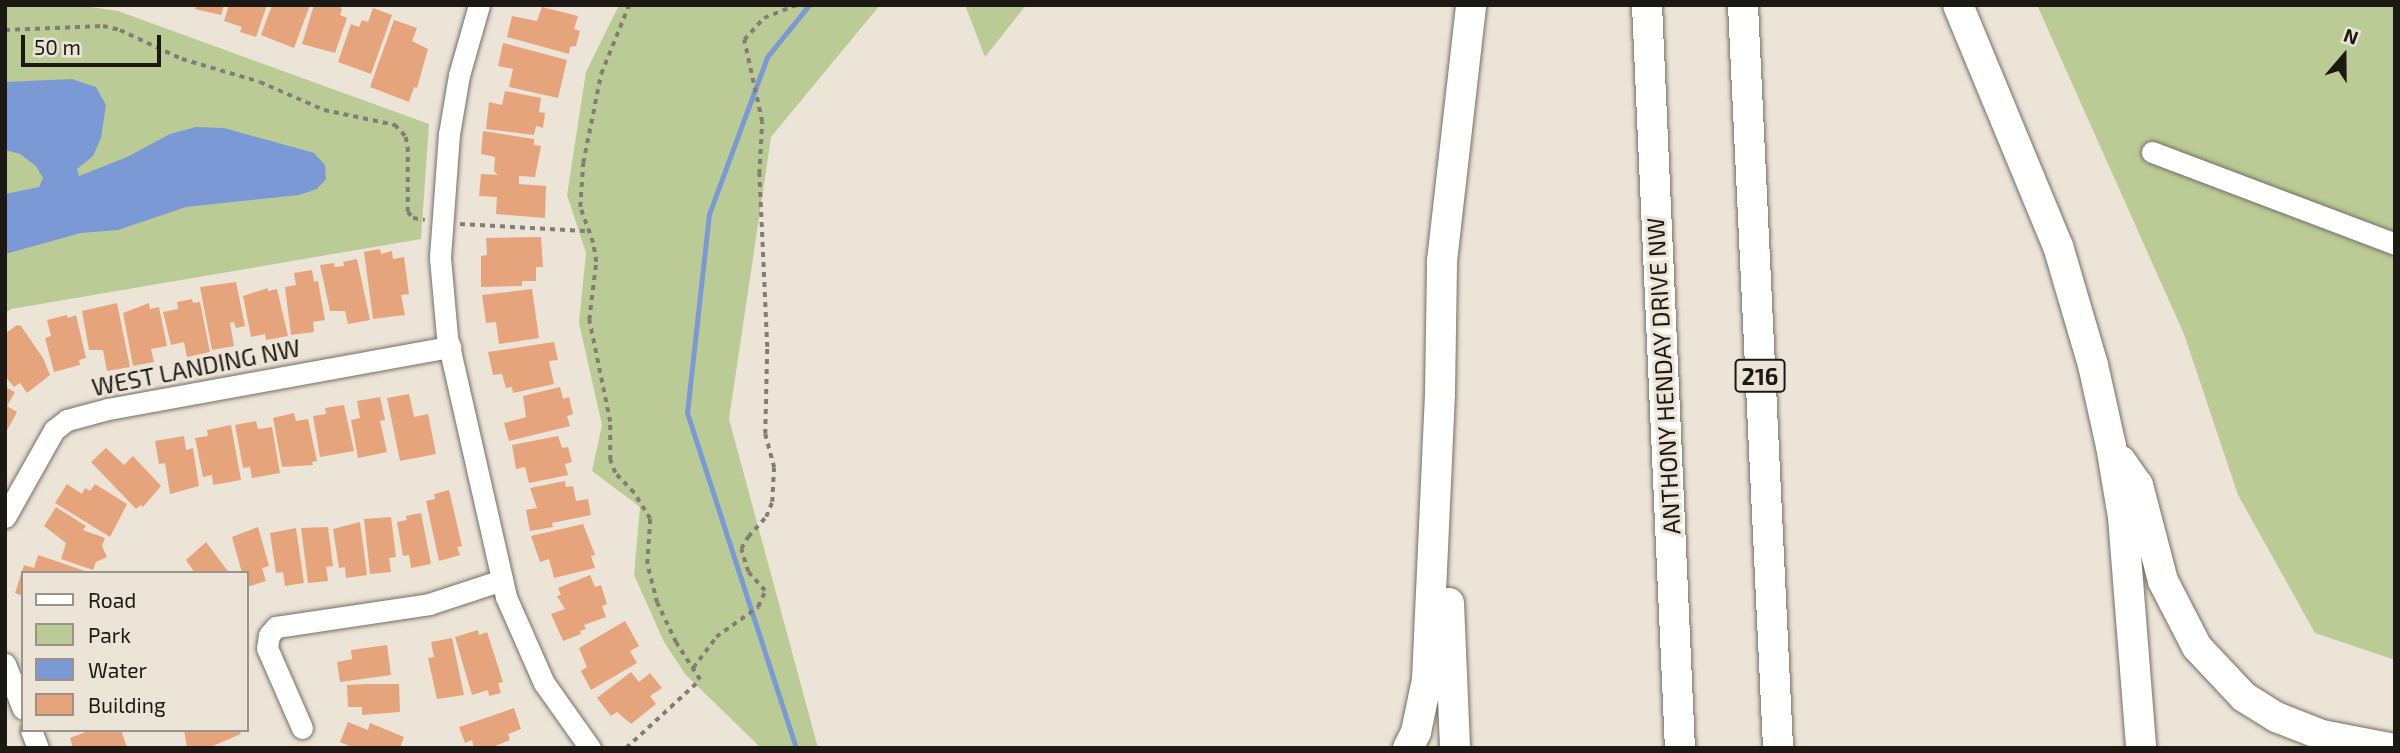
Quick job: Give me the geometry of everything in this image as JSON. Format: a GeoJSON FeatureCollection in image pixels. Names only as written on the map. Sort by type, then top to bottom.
{"type":"FeatureCollection","features":[{"type":"Feature","properties":{"kind":"highway"},"geometry":{"type":"LineString","coordinates":[[1408,748],[1416,732],[1427,680],[1440,393],[1442,261],[1471,5]]}},
{"type":"Feature","properties":{"kind":"highway","name":"ANTHONY HENDAY DRIVE NW"},"geometry":{"type":"LineString","coordinates":[[1647,5],[1680,748]]}},
{"type":"Feature","properties":{"kind":"highway","name":"216"},"geometry":{"type":"LineString","coordinates":[[1743,5],[1778,748]]}},
{"type":"Feature","properties":{"kind":"highway"},"geometry":{"type":"LineString","coordinates":[[1958,5],[2058,246],[2093,365],[2123,517],[2141,748]]}},
{"type":"Feature","properties":{"kind":"highway"},"geometry":{"type":"LineString","coordinates":[[1440,393],[1455,748]]}},
{"type":"Feature","properties":{"kind":"highway"},"geometry":{"type":"LineString","coordinates":[[2111,446],[2138,485],[2163,581],[2197,647],[2244,697],[2276,717],[2322,735],[2389,748]]}},
{"type":"Feature","properties":{"kind":"street"},"geometry":{"type":"LineString","coordinates":[[479,5],[459,75],[449,134],[440,258],[450,347],[506,597],[544,683],[590,748]]}},
{"type":"Feature","properties":{"kind":"street"},"geometry":{"type":"LineString","coordinates":[[2152,152],[2395,244]]}},
{"type":"Feature","properties":{"kind":"street","name":"WEST LANDING NW"},"geometry":{"type":"LineString","coordinates":[[5,517],[54,430],[67,420],[108,409],[450,347]]}},
{"type":"Feature","properties":{"kind":"street"},"geometry":{"type":"LineString","coordinates":[[302,728],[267,648],[269,635],[276,627],[429,604],[502,580]]}},
{"type":"Feature","properties":{"kind":"street"},"geometry":{"type":"LineString","coordinates":[[5,664],[21,704]]}},
{"type":"Feature","properties":{"kind":"path"},"geometry":{"type":"LineString","coordinates":[[626,748],[700,680],[657,603],[647,564],[650,519],[634,493],[615,472],[610,460],[610,422],[589,320],[596,262],[593,243],[586,230],[580,207],[581,185],[594,101],[601,74],[629,5]]}},
{"type":"Feature","properties":{"kind":"path"},"geometry":{"type":"LineString","coordinates":[[692,668],[716,637],[758,607],[765,591],[748,572],[741,549],[766,517],[772,502],[774,468],[765,433],[767,347],[759,174],[762,122],[744,40],[764,18],[796,5]]}},
{"type":"Feature","properties":{"kind":"path"},"geometry":{"type":"LineString","coordinates":[[5,30],[103,26],[120,30],[182,59],[260,82],[324,110],[395,125],[406,136],[408,212],[413,218],[442,223],[586,230]]}},
{"type":"Feature","properties":{"kind":"green space"},"geometry":{"type":"Polygon","coordinates":[[[77,5],[118,11],[429,124],[421,239],[11,309],[5,313],[5,7],[77,5]]]}},
{"type":"Feature","properties":{"kind":"green space"},"geometry":{"type":"Polygon","coordinates":[[[619,5],[880,5],[771,137],[729,419],[818,748],[761,748],[685,674],[664,642],[634,575],[640,507],[592,471],[602,425],[579,323],[586,253],[567,195],[586,72],[619,5]]]}},
{"type":"Feature","properties":{"kind":"green space"},"geometry":{"type":"Polygon","coordinates":[[[965,5],[1026,5],[985,57],[965,5]]]}},
{"type":"Feature","properties":{"kind":"green space"},"geometry":{"type":"Polygon","coordinates":[[[2037,5],[2395,5],[2395,660],[2315,633],[2238,495],[2184,334],[2037,5]]]}},
{"type":"Feature","properties":{"kind":"water"},"geometry":{"type":"Polygon","coordinates":[[[72,79],[96,87],[106,105],[101,138],[93,156],[77,169],[79,176],[127,157],[170,134],[196,127],[224,128],[314,153],[325,165],[326,179],[317,189],[299,195],[186,207],[118,230],[81,233],[5,254],[5,194],[39,187],[43,178],[36,166],[20,154],[5,150],[5,82],[72,79]]]}},
{"type":"Feature","properties":{"kind":"building"},"geometry":{"type":"Polygon","coordinates":[[[196,5],[224,5],[221,15],[195,9],[196,5]]]}},
{"type":"Feature","properties":{"kind":"building"},"geometry":{"type":"Polygon","coordinates":[[[229,5],[267,5],[256,37],[240,32],[242,27],[224,21],[229,5]]]}},
{"type":"Feature","properties":{"kind":"building"},"geometry":{"type":"Polygon","coordinates":[[[272,5],[310,5],[294,48],[261,35],[272,5]]]}},
{"type":"Feature","properties":{"kind":"building"},"geometry":{"type":"Polygon","coordinates":[[[314,5],[339,5],[342,9],[340,15],[347,18],[335,53],[302,44],[314,5]]]}},
{"type":"Feature","properties":{"kind":"building"},"geometry":{"type":"Polygon","coordinates":[[[542,7],[578,16],[574,29],[580,31],[576,46],[570,47],[569,54],[507,37],[512,16],[537,21],[542,7]]]}},
{"type":"Feature","properties":{"kind":"building"},"geometry":{"type":"Polygon","coordinates":[[[373,8],[392,15],[371,74],[338,62],[351,24],[359,27],[362,20],[368,22],[373,8]]]}},
{"type":"Feature","properties":{"kind":"building"},"geometry":{"type":"Polygon","coordinates":[[[394,20],[417,28],[412,41],[428,49],[417,88],[414,87],[409,102],[370,87],[394,20]]]}},
{"type":"Feature","properties":{"kind":"building"},"geometry":{"type":"Polygon","coordinates":[[[503,43],[567,60],[558,98],[509,87],[513,69],[498,66],[503,43]]]}},
{"type":"Feature","properties":{"kind":"building"},"geometry":{"type":"Polygon","coordinates":[[[505,91],[541,98],[539,112],[545,113],[543,128],[536,126],[534,135],[486,129],[489,102],[502,105],[505,91]]]}},
{"type":"Feature","properties":{"kind":"building"},"geometry":{"type":"Polygon","coordinates":[[[483,131],[534,139],[534,145],[541,146],[535,177],[519,176],[519,184],[546,186],[545,218],[496,214],[497,197],[479,196],[481,174],[498,175],[494,171],[495,157],[481,154],[483,131]]]}},
{"type":"Feature","properties":{"kind":"building"},"geometry":{"type":"Polygon","coordinates":[[[541,237],[543,267],[536,267],[536,281],[522,281],[522,286],[481,287],[481,256],[487,255],[486,238],[541,237]]]}},
{"type":"Feature","properties":{"kind":"building"},"geometry":{"type":"Polygon","coordinates":[[[380,249],[381,254],[392,251],[393,259],[404,257],[409,294],[401,295],[405,315],[373,319],[364,252],[380,249]]]}},
{"type":"Feature","properties":{"kind":"building"},"geometry":{"type":"Polygon","coordinates":[[[357,259],[370,320],[348,324],[345,311],[330,311],[320,265],[334,263],[335,267],[344,266],[343,262],[357,259]]]}},
{"type":"Feature","properties":{"kind":"building"},"geometry":{"type":"Polygon","coordinates":[[[312,270],[314,282],[318,281],[325,320],[313,322],[314,332],[291,335],[285,287],[296,285],[294,273],[312,270]]]}},
{"type":"Feature","properties":{"kind":"building"},"geometry":{"type":"Polygon","coordinates":[[[236,282],[245,326],[236,328],[234,322],[230,323],[234,346],[212,350],[200,287],[236,282]]]}},
{"type":"Feature","properties":{"kind":"building"},"geometry":{"type":"Polygon","coordinates":[[[268,288],[268,291],[277,289],[288,336],[266,340],[265,334],[251,337],[243,296],[268,288]]]}},
{"type":"Feature","properties":{"kind":"building"},"geometry":{"type":"Polygon","coordinates":[[[532,289],[539,338],[499,344],[496,322],[486,323],[482,295],[532,289]]]}},
{"type":"Feature","properties":{"kind":"building"},"geometry":{"type":"Polygon","coordinates":[[[192,299],[193,303],[200,302],[210,352],[187,357],[184,342],[171,345],[163,312],[178,309],[177,302],[192,299]]]}},
{"type":"Feature","properties":{"kind":"building"},"geometry":{"type":"Polygon","coordinates":[[[117,303],[130,367],[107,371],[103,350],[89,350],[82,311],[117,303]]]}},
{"type":"Feature","properties":{"kind":"building"},"geometry":{"type":"Polygon","coordinates":[[[149,303],[150,309],[159,307],[167,346],[151,349],[154,362],[133,366],[123,313],[149,303]]]}},
{"type":"Feature","properties":{"kind":"building"},"geometry":{"type":"Polygon","coordinates":[[[67,315],[68,318],[76,315],[86,358],[79,360],[80,365],[54,372],[45,338],[51,336],[47,320],[67,315]]]}},
{"type":"Feature","properties":{"kind":"building"},"geometry":{"type":"Polygon","coordinates":[[[17,325],[21,326],[43,358],[50,375],[27,393],[20,383],[14,387],[5,376],[6,333],[17,325]]]}},
{"type":"Feature","properties":{"kind":"building"},"geometry":{"type":"Polygon","coordinates":[[[554,342],[558,360],[549,361],[554,384],[513,393],[512,387],[506,388],[502,374],[493,375],[488,352],[554,342]]]}},
{"type":"Feature","properties":{"kind":"building"},"geometry":{"type":"Polygon","coordinates":[[[5,387],[15,392],[7,406],[17,412],[5,434],[5,387]]]}},
{"type":"Feature","properties":{"kind":"building"},"geometry":{"type":"Polygon","coordinates":[[[560,387],[563,399],[569,397],[573,414],[567,416],[570,426],[509,441],[504,423],[526,417],[523,396],[560,387]]]}},
{"type":"Feature","properties":{"kind":"building"},"geometry":{"type":"Polygon","coordinates":[[[409,394],[414,417],[428,414],[436,454],[400,461],[387,398],[409,394]]]}},
{"type":"Feature","properties":{"kind":"building"},"geometry":{"type":"Polygon","coordinates":[[[380,397],[385,420],[380,421],[387,452],[358,458],[351,420],[360,418],[357,401],[380,397]]]}},
{"type":"Feature","properties":{"kind":"building"},"geometry":{"type":"Polygon","coordinates":[[[344,405],[354,451],[320,457],[313,416],[326,414],[325,408],[344,405]]]}},
{"type":"Feature","properties":{"kind":"building"},"geometry":{"type":"Polygon","coordinates":[[[294,413],[296,421],[308,419],[317,461],[312,462],[313,465],[282,467],[273,418],[294,413]]]}},
{"type":"Feature","properties":{"kind":"building"},"geometry":{"type":"Polygon","coordinates":[[[256,421],[258,429],[272,427],[280,473],[252,478],[250,467],[243,468],[235,425],[256,421]]]}},
{"type":"Feature","properties":{"kind":"building"},"geometry":{"type":"Polygon","coordinates":[[[231,425],[241,480],[213,485],[212,475],[203,477],[195,438],[208,436],[207,430],[231,425]]]}},
{"type":"Feature","properties":{"kind":"building"},"geometry":{"type":"Polygon","coordinates":[[[184,436],[186,450],[193,448],[199,486],[170,494],[165,463],[159,464],[155,441],[184,436]]]}},
{"type":"Feature","properties":{"kind":"building"},"geometry":{"type":"Polygon","coordinates":[[[558,436],[562,448],[568,447],[572,462],[565,464],[568,475],[529,483],[525,467],[516,469],[512,445],[558,436]]]}},
{"type":"Feature","properties":{"kind":"building"},"geometry":{"type":"Polygon","coordinates":[[[106,448],[124,465],[133,456],[161,486],[143,507],[141,505],[136,509],[91,462],[106,448]]]}},
{"type":"Feature","properties":{"kind":"building"},"geometry":{"type":"Polygon","coordinates":[[[565,481],[566,487],[573,486],[576,501],[588,499],[591,515],[552,523],[553,527],[530,531],[526,510],[537,508],[530,488],[565,481]]]}},
{"type":"Feature","properties":{"kind":"building"},"geometry":{"type":"Polygon","coordinates":[[[67,484],[82,494],[85,488],[90,491],[95,484],[127,504],[110,537],[55,503],[67,484]]]}},
{"type":"Feature","properties":{"kind":"building"},"geometry":{"type":"Polygon","coordinates":[[[449,490],[462,546],[457,547],[460,555],[439,561],[426,501],[435,499],[434,494],[449,490]]]}},
{"type":"Feature","properties":{"kind":"building"},"geometry":{"type":"Polygon","coordinates":[[[56,507],[86,526],[83,530],[105,538],[102,546],[107,557],[96,562],[93,570],[61,559],[66,543],[44,526],[56,507]]]}},
{"type":"Feature","properties":{"kind":"building"},"geometry":{"type":"Polygon","coordinates":[[[421,513],[431,564],[411,568],[409,555],[403,556],[397,522],[407,520],[406,516],[421,513]]]}},
{"type":"Feature","properties":{"kind":"building"},"geometry":{"type":"Polygon","coordinates":[[[391,517],[396,557],[389,558],[391,572],[370,574],[364,519],[391,517]]]}},
{"type":"Feature","properties":{"kind":"building"},"geometry":{"type":"Polygon","coordinates":[[[360,522],[367,575],[346,578],[345,567],[339,568],[333,529],[360,522]]]}},
{"type":"Feature","properties":{"kind":"building"},"geometry":{"type":"Polygon","coordinates":[[[583,524],[595,555],[591,556],[595,568],[554,578],[549,559],[540,562],[531,536],[583,524]]]}},
{"type":"Feature","properties":{"kind":"building"},"geometry":{"type":"Polygon","coordinates":[[[258,527],[269,566],[262,568],[266,581],[248,587],[248,571],[241,571],[232,537],[258,527]]]}},
{"type":"Feature","properties":{"kind":"building"},"geometry":{"type":"Polygon","coordinates":[[[328,527],[333,566],[326,567],[328,581],[308,583],[301,528],[328,527]]]}},
{"type":"Feature","properties":{"kind":"building"},"geometry":{"type":"Polygon","coordinates":[[[296,528],[304,583],[285,586],[283,572],[276,573],[270,533],[296,528]]]}},
{"type":"Feature","properties":{"kind":"building"},"geometry":{"type":"Polygon","coordinates":[[[206,542],[229,571],[194,571],[186,560],[206,542]]]}},
{"type":"Feature","properties":{"kind":"building"},"geometry":{"type":"Polygon","coordinates":[[[38,555],[85,571],[22,571],[24,565],[34,568],[38,555]]]}},
{"type":"Feature","properties":{"kind":"building"},"geometry":{"type":"Polygon","coordinates":[[[21,574],[21,595],[15,593],[21,574]]]}},
{"type":"Feature","properties":{"kind":"building"},"geometry":{"type":"Polygon","coordinates":[[[590,575],[595,587],[601,585],[607,604],[602,606],[606,617],[584,625],[586,629],[580,631],[581,634],[563,641],[551,614],[565,609],[557,596],[561,595],[558,588],[590,575]]]}},
{"type":"Feature","properties":{"kind":"building"},"geometry":{"type":"Polygon","coordinates":[[[625,621],[639,646],[630,651],[637,663],[591,690],[581,671],[587,667],[579,648],[625,621]]]}},
{"type":"Feature","properties":{"kind":"building"},"geometry":{"type":"Polygon","coordinates":[[[478,630],[479,635],[487,632],[503,682],[498,683],[501,693],[489,696],[488,690],[472,695],[455,637],[478,630]]]}},
{"type":"Feature","properties":{"kind":"building"},"geometry":{"type":"Polygon","coordinates":[[[452,638],[464,695],[437,699],[428,658],[434,657],[431,642],[452,638]]]}},
{"type":"Feature","properties":{"kind":"building"},"geometry":{"type":"Polygon","coordinates":[[[387,645],[391,675],[340,682],[337,662],[352,659],[351,650],[387,645]]]}},
{"type":"Feature","properties":{"kind":"building"},"geometry":{"type":"Polygon","coordinates":[[[631,672],[639,682],[650,673],[662,688],[650,696],[656,704],[631,724],[617,712],[611,716],[597,698],[631,672]]]}},
{"type":"Feature","properties":{"kind":"building"},"geometry":{"type":"Polygon","coordinates":[[[399,684],[400,712],[362,715],[362,707],[348,707],[347,685],[399,684]]]}},
{"type":"Feature","properties":{"kind":"building"},"geometry":{"type":"Polygon","coordinates":[[[514,708],[521,729],[508,734],[510,740],[490,748],[474,748],[472,740],[465,743],[459,727],[514,708]]]}},
{"type":"Feature","properties":{"kind":"building"},"geometry":{"type":"Polygon","coordinates":[[[348,722],[368,730],[370,723],[404,737],[400,748],[354,748],[340,742],[348,722]]]}},
{"type":"Feature","properties":{"kind":"building"},"geometry":{"type":"Polygon","coordinates":[[[86,732],[122,732],[127,747],[73,748],[70,738],[86,732]]]}},
{"type":"Feature","properties":{"kind":"building"},"geometry":{"type":"Polygon","coordinates":[[[184,732],[241,734],[208,748],[187,748],[184,732]]]}},
{"type":"Feature","properties":{"kind":"waterway"},"geometry":{"type":"LineString","coordinates":[[796,748],[687,413],[709,214],[767,57],[809,5]]}}]}
